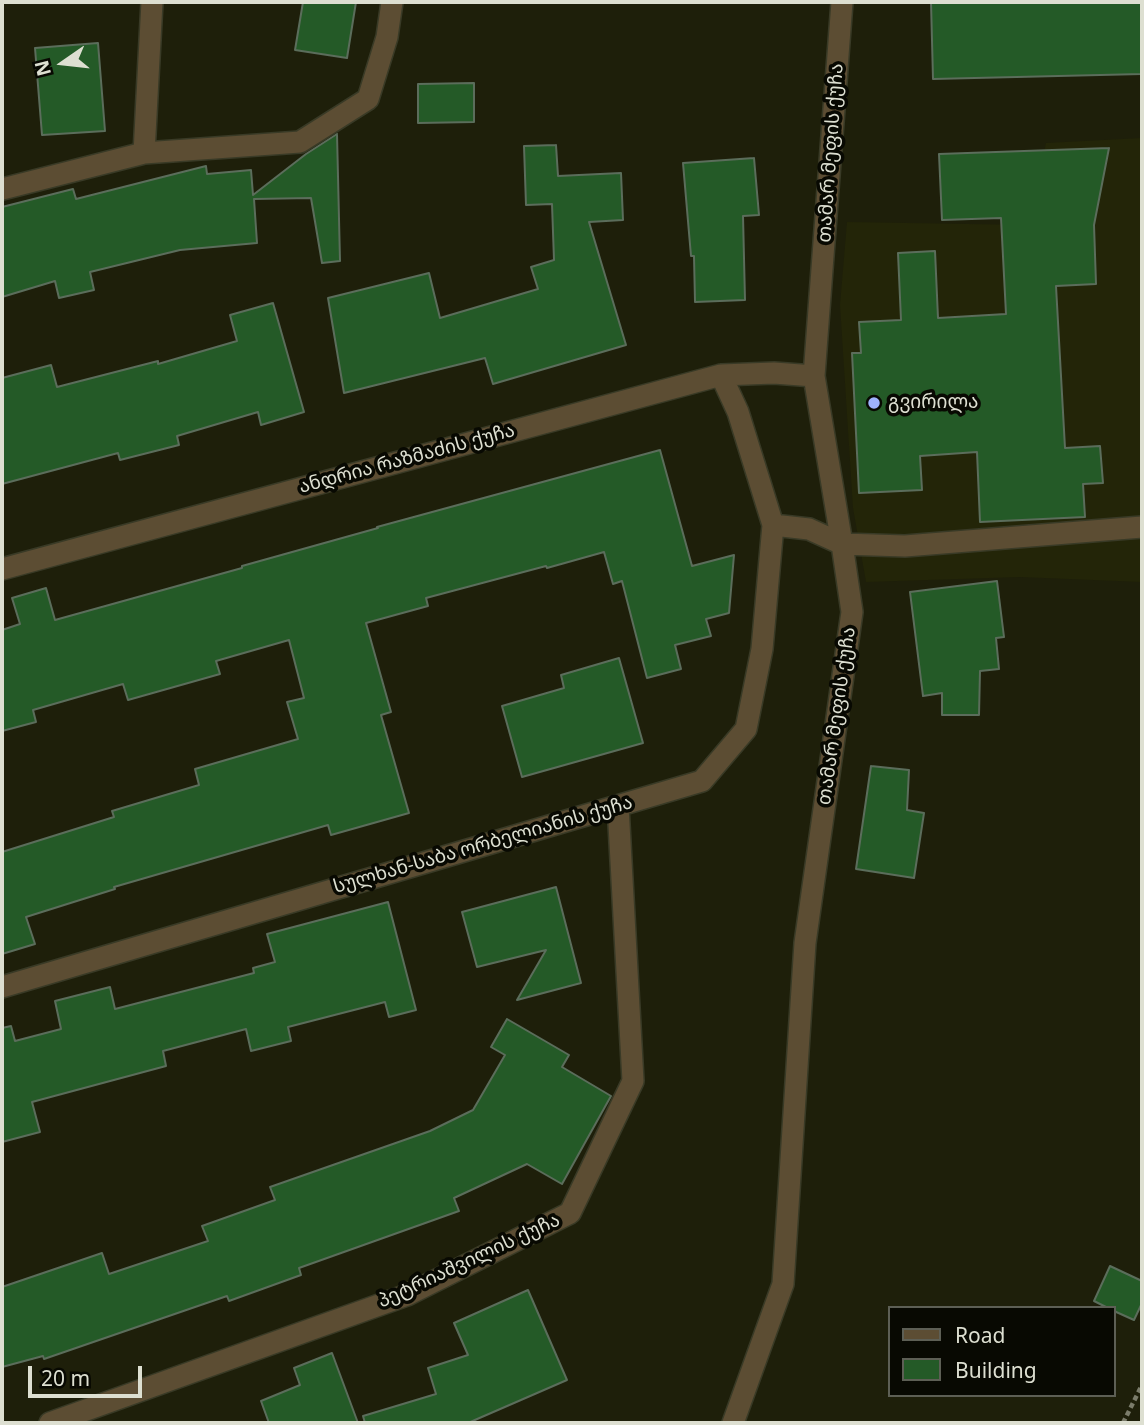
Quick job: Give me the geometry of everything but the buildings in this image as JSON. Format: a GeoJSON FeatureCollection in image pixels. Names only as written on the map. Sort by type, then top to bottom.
{"type":"FeatureCollection","features":[{"type":"Feature","properties":{"kind":"street"},"geometry":{"type":"LineString","coordinates":[[144,153],[152,2]]}},
{"type":"Feature","properties":{"kind":"street"},"geometry":{"type":"LineString","coordinates":[[2,189],[144,153],[300,142],[369,99],[387,37],[392,2]]}},
{"type":"Feature","properties":{"kind":"street","name":"თამარ მეფის ქუჩა"},"geometry":{"type":"LineString","coordinates":[[733,1423],[783,1284],[804,943],[852,612],[814,376],[842,2]]}},
{"type":"Feature","properties":{"kind":"street","name":"ანდრია რაზმაძის ქუჩა"},"geometry":{"type":"LineString","coordinates":[[2,569],[721,375],[774,373],[814,376]]}},
{"type":"Feature","properties":{"kind":"street","name":"სულხან-საბა ორბელიანის ქუჩა"},"geometry":{"type":"LineString","coordinates":[[2,987],[702,781],[746,729],[762,649],[773,525],[738,412],[721,375]]}},
{"type":"Feature","properties":{"kind":"street"},"geometry":{"type":"LineString","coordinates":[[773,525],[810,529],[842,544],[905,546],[1142,527]]}},
{"type":"Feature","properties":{"kind":"street","name":"პეტრიაშვილის ქუჩა"},"geometry":{"type":"LineString","coordinates":[[50,1423],[407,1295],[570,1213],[633,1080],[618,806]]}},
{"type":"Feature","properties":{"kind":"path"},"geometry":{"type":"LineString","coordinates":[[1123,1423],[1142,1385]]}},
{"type":"Feature","properties":{"kind":"shaded area"},"geometry":{"type":"Polygon","coordinates":[[[1142,138],[1142,582],[1020,577],[866,582],[853,508],[840,305],[847,222],[1027,225],[1046,143],[1142,138]]]}},
{"type":"Feature","properties":{"kind":"place","name":"გვირილა"},"geometry":{"type":"Point","coordinates":[874,403]}}]}
